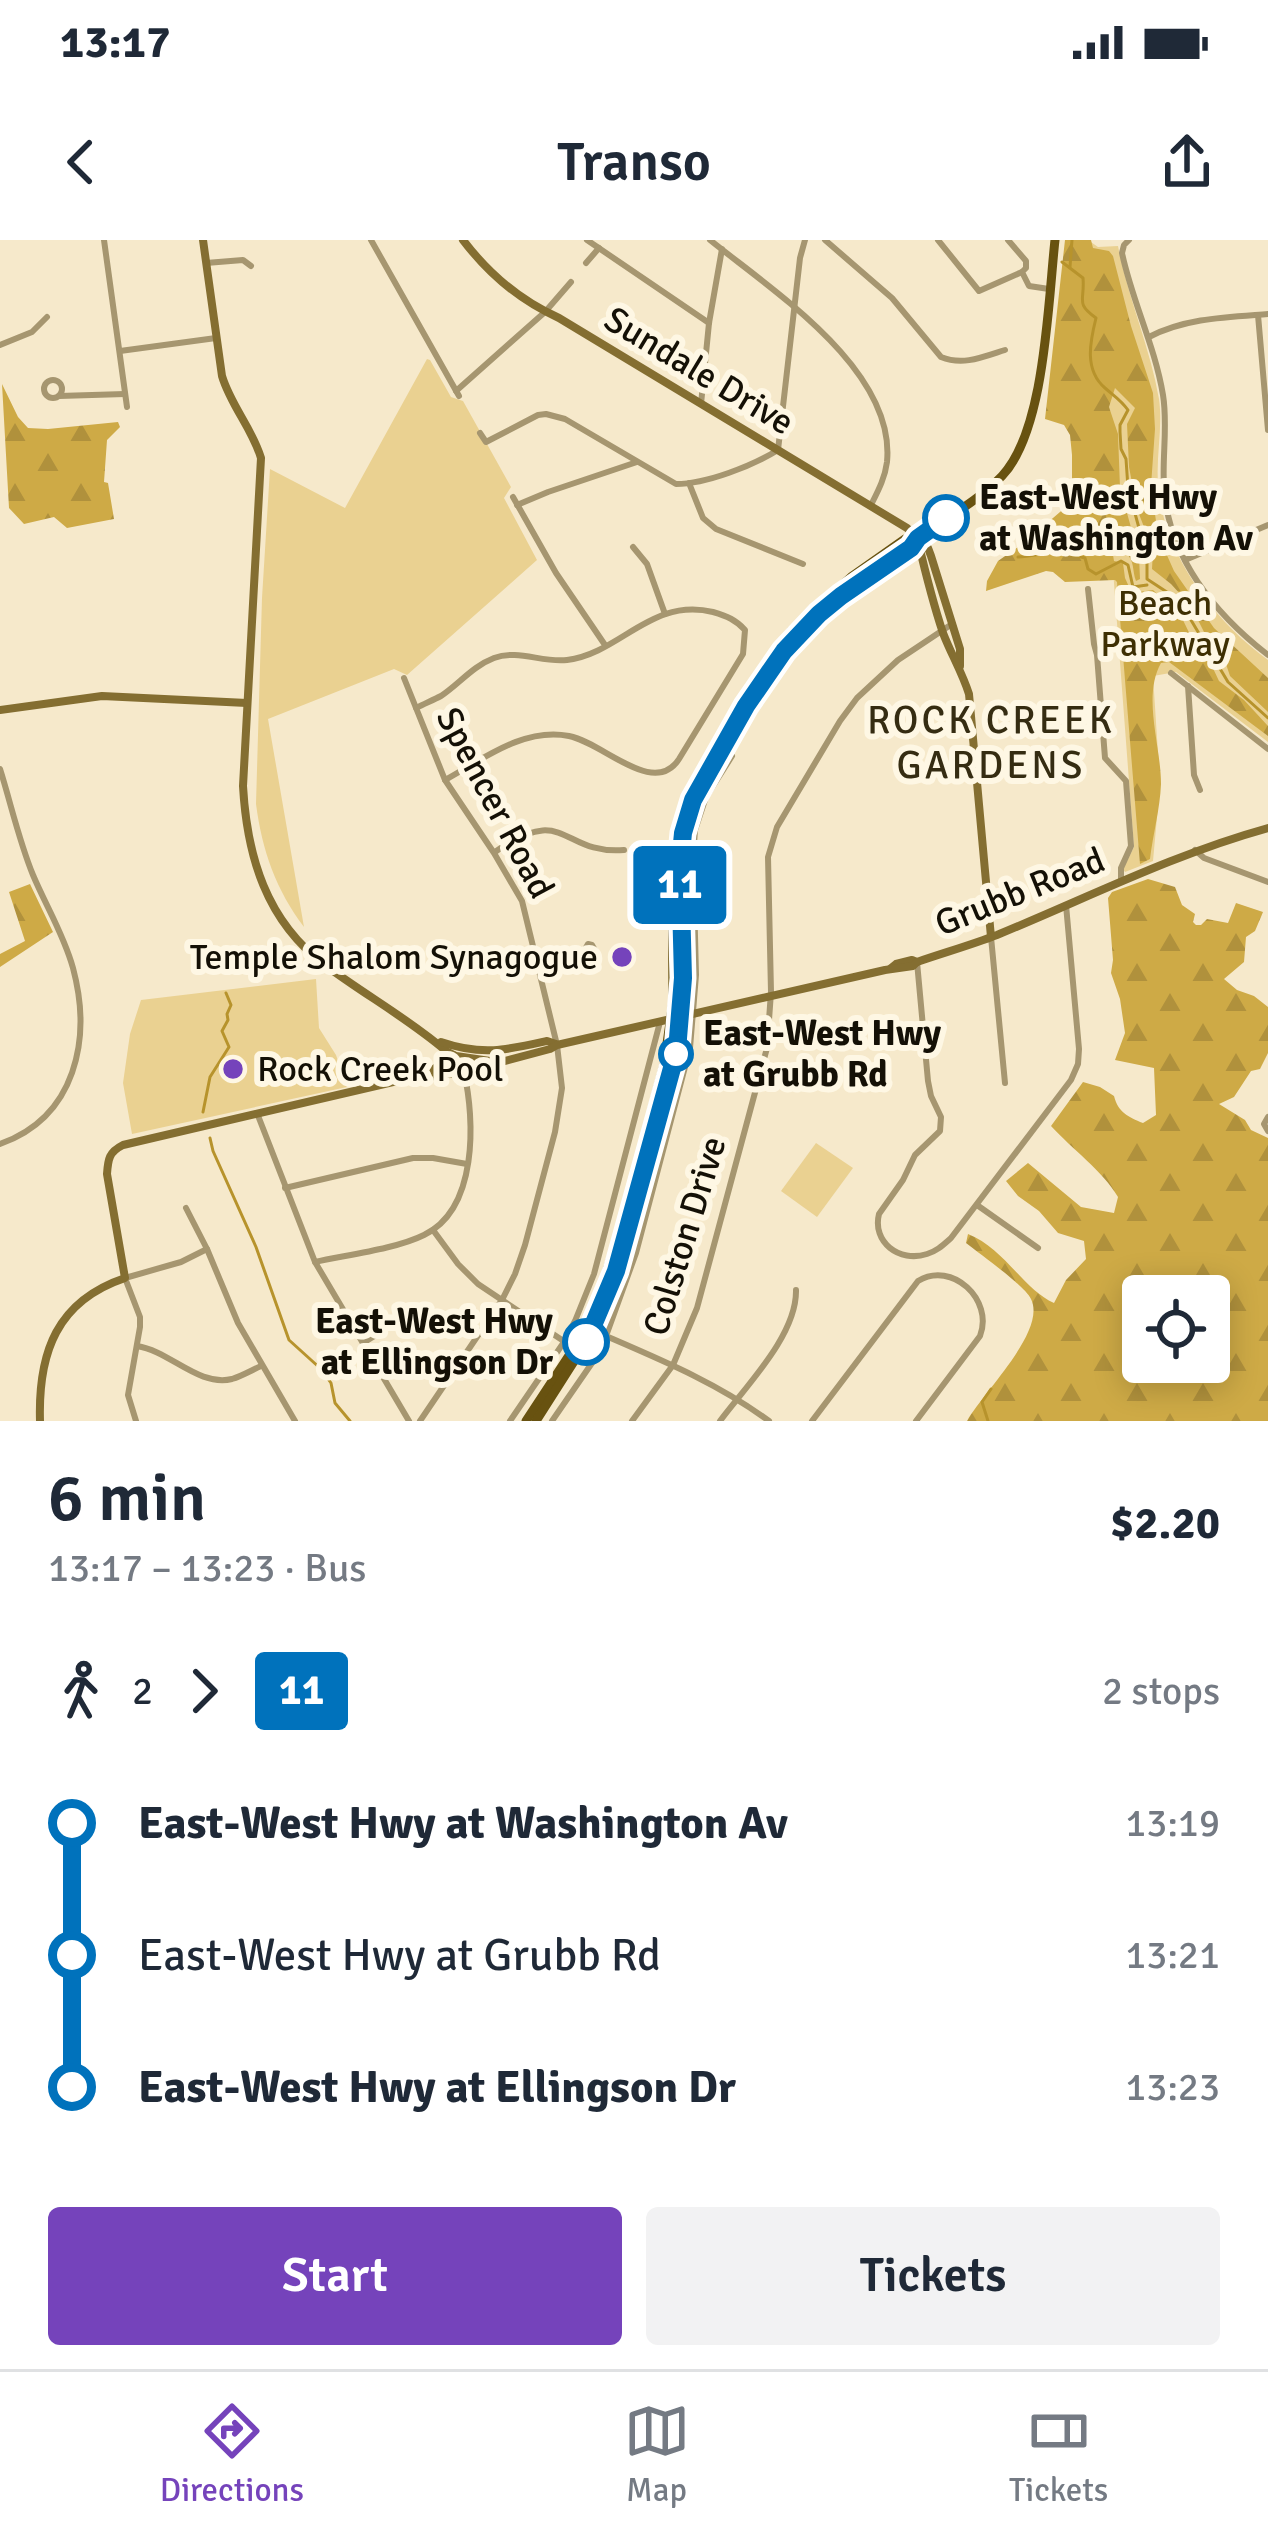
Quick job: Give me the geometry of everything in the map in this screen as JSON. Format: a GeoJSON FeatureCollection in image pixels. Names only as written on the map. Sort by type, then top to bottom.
{"type":"FeatureCollection","features":[{"type":"Feature","properties":{"kind":"main road"},"geometry":{"type":"LineString","coordinates":[[526,1421],[597,1303],[664,1065],[683,953],[681,847],[687,818],[758,687],[793,641],[841,596],[982,494],[1017,456],[1030,428],[1037,389],[1055,240]]}},
{"type":"Feature","properties":{"kind":"main road"},"geometry":{"type":"LineString","coordinates":[[536,1421],[592,1330],[616,1271],[670,1079],[672,852],[685,798],[748,687],[791,631],[850,577],[905,539],[918,538]]}},
{"type":"Feature","properties":{"kind":"street"},"geometry":{"type":"LineString","coordinates":[[104,240],[127,407]]}},
{"type":"Feature","properties":{"kind":"street"},"geometry":{"type":"LineString","coordinates":[[203,240],[227,392],[261,458],[252,598],[246,613],[250,626],[243,786],[248,844],[264,889],[283,921],[322,963],[456,1056],[497,1063]]}},
{"type":"Feature","properties":{"kind":"street"},"geometry":{"type":"LineString","coordinates":[[371,240],[458,393],[571,282]]}},
{"type":"Feature","properties":{"kind":"street","name":"Sundale Drive"},"geometry":{"type":"LineString","coordinates":[[463,240],[505,285],[545,312],[871,505],[918,538]]}},
{"type":"Feature","properties":{"kind":"street"},"geometry":{"type":"LineString","coordinates":[[587,240],[709,322]]}},
{"type":"Feature","properties":{"kind":"street"},"geometry":{"type":"LineString","coordinates":[[710,240],[825,334],[866,384],[880,412],[887,445],[886,466],[871,505]]}},
{"type":"Feature","properties":{"kind":"street"},"geometry":{"type":"LineString","coordinates":[[480,433],[486,442],[546,414],[565,419],[676,484],[757,463],[778,450],[805,240]]}},
{"type":"Feature","properties":{"kind":"street"},"geometry":{"type":"LineString","coordinates":[[825,240],[892,298],[941,358],[968,361],[1005,350]]}},
{"type":"Feature","properties":{"kind":"street"},"geometry":{"type":"LineString","coordinates":[[938,240],[980,291],[1026,268],[1026,261],[1008,240]]}},
{"type":"Feature","properties":{"kind":"street"},"geometry":{"type":"LineString","coordinates":[[1130,240],[1122,250],[1164,401],[1167,509],[1185,560],[1204,591],[1268,655]]}},
{"type":"Feature","properties":{"kind":"street"},"geometry":{"type":"LineString","coordinates":[[586,263],[598,248]]}},
{"type":"Feature","properties":{"kind":"street"},"geometry":{"type":"LineString","coordinates":[[701,404],[722,250]]}},
{"type":"Feature","properties":{"kind":"street"},"geometry":{"type":"LineString","coordinates":[[206,263],[233,259],[251,266]]}},
{"type":"Feature","properties":{"kind":"street"},"geometry":{"type":"LineString","coordinates":[[1022,272],[1029,286],[1049,289]]}},
{"type":"Feature","properties":{"kind":"street"},"geometry":{"type":"LineString","coordinates":[[1148,338],[1196,322],[1268,314]]}},
{"type":"Feature","properties":{"kind":"street"},"geometry":{"type":"LineString","coordinates":[[1258,315],[1268,430]]}},
{"type":"Feature","properties":{"kind":"street"},"geometry":{"type":"LineString","coordinates":[[0,345],[32,332],[47,317]]}},
{"type":"Feature","properties":{"kind":"street"},"geometry":{"type":"LineString","coordinates":[[120,351],[216,338]]}},
{"type":"Feature","properties":{"kind":"street"},"geometry":{"type":"LineString","coordinates":[[59,396],[125,394]]}},
{"type":"Feature","properties":{"kind":"street"},"geometry":{"type":"LineString","coordinates":[[605,645],[515,501],[637,462]]}},
{"type":"Feature","properties":{"kind":"street"},"geometry":{"type":"LineString","coordinates":[[689,483],[703,518],[716,530],[803,564]]}},
{"type":"Feature","properties":{"kind":"street"},"geometry":{"type":"LineString","coordinates":[[1185,560],[1268,525]]}},
{"type":"Feature","properties":{"kind":"street"},"geometry":{"type":"LineString","coordinates":[[918,538],[928,548],[969,694],[1004,1083]]}},
{"type":"Feature","properties":{"kind":"street"},"geometry":{"type":"LineString","coordinates":[[633,547],[647,564],[665,614]]}},
{"type":"Feature","properties":{"kind":"street"},"geometry":{"type":"LineString","coordinates":[[1088,589],[1105,758],[1126,781],[1131,846],[1120,868],[1121,881]]}},
{"type":"Feature","properties":{"kind":"street"},"geometry":{"type":"LineString","coordinates":[[414,709],[495,658],[518,654],[569,660],[683,609],[735,620],[746,635],[743,654],[673,769],[658,775],[645,772],[577,738],[550,735],[527,737],[503,747],[445,780]]}},
{"type":"Feature","properties":{"kind":"street","name":"Colston Drive"},"geometry":{"type":"LineString","coordinates":[[632,1421],[673,1365],[697,1308],[766,1048],[771,998],[768,857],[777,827],[857,698],[878,675],[947,627]]}},
{"type":"Feature","properties":{"kind":"street"},"geometry":{"type":"LineString","coordinates":[[1171,673],[1268,749]]}},
{"type":"Feature","properties":{"kind":"street","name":"Spencer Road"},"geometry":{"type":"LineString","coordinates":[[404,677],[445,780],[522,901],[557,1045],[562,1088],[525,1245],[502,1300],[420,1421]]}},
{"type":"Feature","properties":{"kind":"street"},"geometry":{"type":"LineString","coordinates":[[226,701],[248,684]]}},
{"type":"Feature","properties":{"kind":"street"},"geometry":{"type":"LineString","coordinates":[[1188,686],[1194,775],[1201,790]]}},
{"type":"Feature","properties":{"kind":"street"},"geometry":{"type":"LineString","coordinates":[[2,710],[124,696],[247,703]]}},
{"type":"Feature","properties":{"kind":"street"},"geometry":{"type":"LineString","coordinates":[[226,701],[246,724]]}},
{"type":"Feature","properties":{"kind":"street"},"geometry":{"type":"LineString","coordinates":[[552,1421],[606,1336],[636,1253],[690,1048],[697,975],[695,830],[709,782],[732,756]]}},
{"type":"Feature","properties":{"kind":"street"},"geometry":{"type":"LineString","coordinates":[[0,769],[26,857],[72,964],[81,1016],[78,1058],[64,1090],[32,1130],[0,1144]]}},
{"type":"Feature","properties":{"kind":"street","name":"Grubb Road"},"geometry":{"type":"LineString","coordinates":[[125,1278],[107,1174],[113,1150],[122,1145],[421,1076],[464,1072],[557,1045],[916,962],[991,937],[1195,850],[1268,828]]}},
{"type":"Feature","properties":{"kind":"street"},"geometry":{"type":"LineString","coordinates":[[494,853],[518,836],[552,830],[596,850],[624,850]]}},
{"type":"Feature","properties":{"kind":"street"},"geometry":{"type":"LineString","coordinates":[[1195,850],[1204,858],[1268,882]]}},
{"type":"Feature","properties":{"kind":"street"},"geometry":{"type":"LineString","coordinates":[[916,962],[928,1081],[941,1117],[940,1131],[915,1155],[877,1222],[886,1246],[910,1257],[938,1250],[951,1238],[1071,1080],[1078,1064],[1066,905]]}},
{"type":"Feature","properties":{"kind":"street"},"geometry":{"type":"LineString","coordinates":[[539,964],[583,953]]}},
{"type":"Feature","properties":{"kind":"street"},"geometry":{"type":"LineString","coordinates":[[433,1040],[466,1050]]}},
{"type":"Feature","properties":{"kind":"street","name":"Grubb Road"},"geometry":{"type":"LineString","coordinates":[[421,1076],[466,1050],[489,1052],[547,1041],[557,1045]]}},
{"type":"Feature","properties":{"kind":"street"},"geometry":{"type":"LineString","coordinates":[[315,1262],[417,1238],[433,1230],[455,1203],[467,1164],[472,1120],[464,1072]]}},
{"type":"Feature","properties":{"kind":"street"},"geometry":{"type":"LineString","coordinates":[[256,1112],[315,1262],[409,1421]]}},
{"type":"Feature","properties":{"kind":"street"},"geometry":{"type":"LineString","coordinates":[[285,1188],[413,1158],[467,1164]]}},
{"type":"Feature","properties":{"kind":"street"},"geometry":{"type":"LineString","coordinates":[[977,1204],[1038,1248]]}},
{"type":"Feature","properties":{"kind":"street"},"geometry":{"type":"LineString","coordinates":[[186,1208],[238,1323],[295,1421]]}},
{"type":"Feature","properties":{"kind":"street"},"geometry":{"type":"LineString","coordinates":[[433,1230],[467,1274],[569,1345],[510,1421]]}},
{"type":"Feature","properties":{"kind":"street"},"geometry":{"type":"LineString","coordinates":[[40,1421],[47,1354],[57,1328],[80,1300],[102,1286],[208,1249]]}},
{"type":"Feature","properties":{"kind":"street"},"geometry":{"type":"LineString","coordinates":[[812,1421],[914,1286],[930,1274],[952,1277],[974,1294],[985,1321],[980,1336],[916,1421]]}},
{"type":"Feature","properties":{"kind":"street"},"geometry":{"type":"LineString","coordinates":[[125,1278],[140,1317],[128,1395],[136,1421]]}},
{"type":"Feature","properties":{"kind":"street"},"geometry":{"type":"LineString","coordinates":[[720,1421],[783,1336],[794,1313],[796,1290]]}},
{"type":"Feature","properties":{"kind":"street"},"geometry":{"type":"LineString","coordinates":[[363,1343],[399,1321]]}},
{"type":"Feature","properties":{"kind":"street"},"geometry":{"type":"LineString","coordinates":[[592,1330],[673,1365],[737,1398],[769,1421]]}},
{"type":"Feature","properties":{"kind":"street"},"geometry":{"type":"LineString","coordinates":[[137,1346],[159,1351],[215,1380],[234,1378],[261,1366]]}},
{"type":"Feature","properties":{"kind":"green space","name":"Beach Parkway"},"geometry":{"type":"Polygon","coordinates":[[[1065,240],[1091,240],[1093,248],[1113,256],[1153,393],[1151,486],[1158,535],[1174,571],[1214,628],[1268,678],[1268,712],[1230,676],[1191,606],[1152,569],[1153,550],[1137,509],[1129,467],[1127,424],[1135,408],[1115,388],[1109,407],[1118,434],[1120,488],[1139,556],[1140,579],[1136,581],[1126,553],[1117,551],[1114,561],[1123,563],[1130,589],[1153,590],[1181,616],[1219,681],[1268,726],[1268,736],[1169,662],[1161,663],[1153,691],[1160,793],[1150,859],[1140,864],[1117,582],[1065,582],[1046,571],[986,591],[998,561],[1072,498],[1070,435],[1064,425],[1045,419],[1065,240]]]}},
{"type":"Feature","properties":{"kind":"green space","name":"Beach Parkway"},"geometry":{"type":"Polygon","coordinates":[[[1088,240],[1098,247],[1118,246],[1150,360],[1160,410],[1158,483],[1169,535],[1211,605],[1268,660],[1268,742],[1176,672],[1153,676],[1160,784],[1153,861],[1125,872],[1134,847],[1088,240]]]}},
{"type":"Feature","properties":{"kind":"green space"},"geometry":{"type":"Polygon","coordinates":[[[427,359],[451,397],[463,401],[511,487],[504,498],[537,560],[407,675],[394,669],[268,719],[304,927],[272,869],[256,804],[270,469],[345,508],[427,359]]]}},
{"type":"Feature","properties":{"kind":"green space"},"geometry":{"type":"Polygon","coordinates":[[[2,384],[28,428],[118,422],[120,427],[107,440],[104,482],[108,483],[114,519],[67,528],[54,517],[24,524],[9,508],[2,384]]]}},
{"type":"Feature","properties":{"kind":"green space"},"geometry":{"type":"Polygon","coordinates":[[[1148,879],[1175,887],[1182,905],[1195,914],[1196,925],[1207,919],[1228,923],[1236,903],[1263,912],[1255,931],[1246,937],[1244,962],[1224,979],[1268,1007],[1268,1053],[1234,1097],[1219,1104],[1268,1138],[1268,1421],[967,1421],[1022,1344],[1034,1312],[1020,1286],[966,1243],[968,1234],[1054,1303],[1066,1280],[1086,1259],[1084,1241],[1058,1233],[1006,1181],[1028,1163],[1081,1207],[1114,1213],[1118,1197],[1112,1187],[1051,1126],[1083,1082],[1114,1096],[1121,1110],[1138,1121],[1156,1115],[1154,1068],[1115,1060],[1125,1033],[1111,973],[1108,898],[1112,892],[1148,879]]]}},
{"type":"Feature","properties":{"kind":"green space"},"geometry":{"type":"Polygon","coordinates":[[[30,884],[53,932],[0,967],[0,954],[25,941],[9,892],[30,884]]]}},
{"type":"Feature","properties":{"kind":"green space","name":"Rock Creek Pool"},"geometry":{"type":"Polygon","coordinates":[[[316,979],[319,1028],[336,1055],[347,1087],[132,1134],[123,1083],[141,1000],[316,979]]]}},
{"type":"Feature","properties":{"kind":"green space"},"geometry":{"type":"Polygon","coordinates":[[[816,1143],[853,1168],[817,1217],[781,1191],[816,1143]]]}},
{"type":"Feature","properties":{"kind":"waterway"},"geometry":{"type":"LineString","coordinates":[[1070,267],[1072,240]]}},
{"type":"Feature","properties":{"kind":"waterway"},"geometry":{"type":"LineString","coordinates":[[1062,262],[1083,278],[1083,305],[1096,318],[1091,346],[1094,373],[1128,410],[1120,425],[1121,449],[1139,528],[1153,541],[1147,579],[1179,600],[1228,682],[1268,718]]}},
{"type":"Feature","properties":{"kind":"waterway"},"geometry":{"type":"LineString","coordinates":[[1018,557],[1074,555],[1085,558],[1088,569],[1096,574],[1121,561],[1128,565],[1133,587],[1147,585]]}},
{"type":"Feature","properties":{"kind":"waterway"},"geometry":{"type":"LineString","coordinates":[[203,1112],[210,1077],[229,1047],[222,1031],[231,1005],[226,993]]}},
{"type":"Feature","properties":{"kind":"waterway"},"geometry":{"type":"LineString","coordinates":[[210,1138],[289,1340],[321,1369],[331,1383],[335,1403],[350,1421]]}},
{"type":"Feature","properties":{"kind":"waterway"},"geometry":{"type":"LineString","coordinates":[[988,1421],[982,1402],[991,1389]]}},
{"type":"Feature","properties":{"kind":"bus line","name":"11"},"geometry":{"type":"LineString","coordinates":[[586,1342],[616,1271],[677,1050],[683,978],[680,864],[693,800],[758,687],[802,631],[946,518]]}},
{"type":"Feature","properties":{"kind":"place","name":"East-West Hwy at Washington Av"},"geometry":{"type":"Point","coordinates":[946,518]}},
{"type":"Feature","properties":{"kind":"place","name":"Temple Shalom Synagogue"},"geometry":{"type":"Point","coordinates":[622,957]}},
{"type":"Feature","properties":{"kind":"place","name":"East-West Hwy at Grubb Rd"},"geometry":{"type":"Point","coordinates":[676,1054]}},
{"type":"Feature","properties":{"kind":"place","name":"Rock Creek Pool"},"geometry":{"type":"Point","coordinates":[233,1069]}},
{"type":"Feature","properties":{"kind":"place","name":"East-West Hwy at Ellingson Dr"},"geometry":{"type":"Point","coordinates":[586,1342]}},
{"type":"Feature","properties":{"kind":"district","name":"ROCK CREEK GARDENS"},"geometry":{"type":"Point","coordinates":[991,742]}}]}
